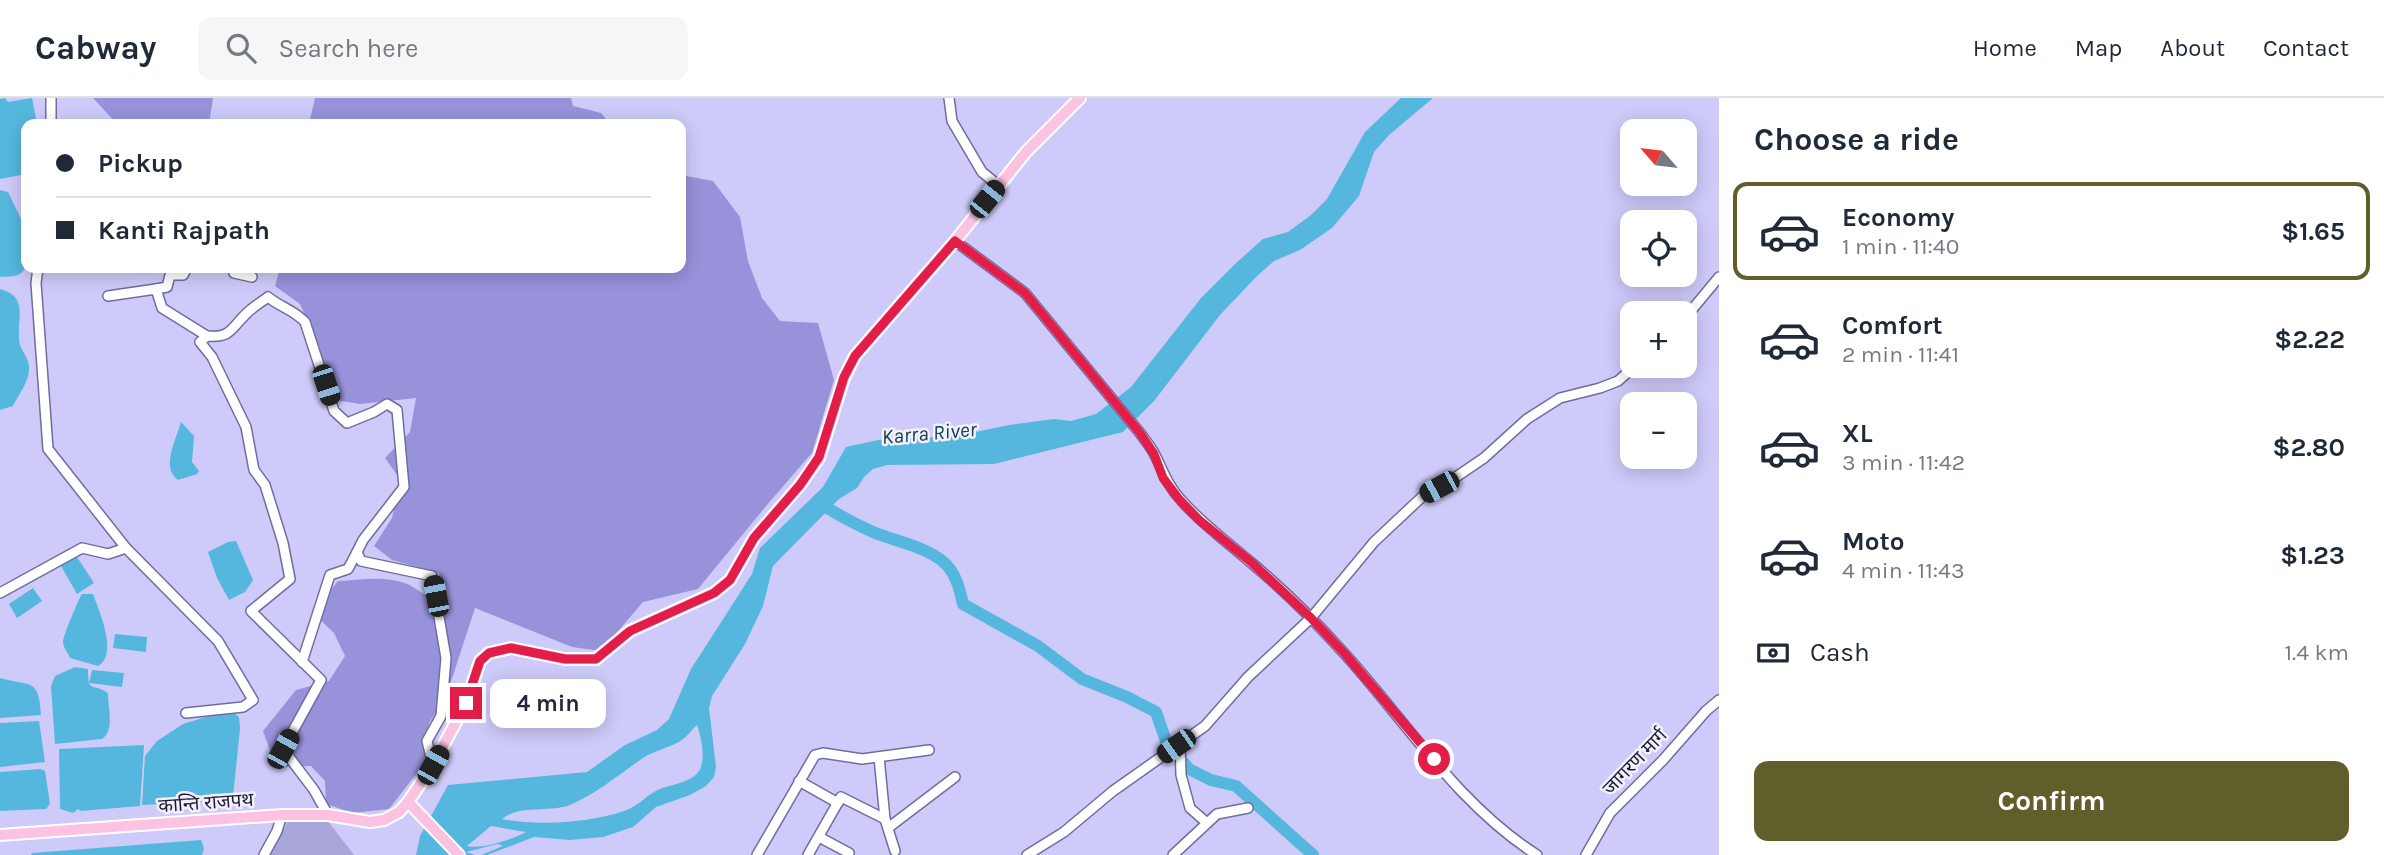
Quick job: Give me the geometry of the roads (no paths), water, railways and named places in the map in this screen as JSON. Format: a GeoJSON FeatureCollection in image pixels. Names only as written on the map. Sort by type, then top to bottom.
{"type":"FeatureCollection","features":[{"type":"Feature","properties":{"kind":"main road"},"geometry":{"type":"LineString","coordinates":[[459,855],[408,802],[433,765],[466,703],[480,661],[489,653],[511,648],[565,659],[596,659],[630,631],[714,593],[730,580],[754,538],[800,485],[819,457],[844,377],[855,356],[955,241],[1026,152],[1080,98]]}},
{"type":"Feature","properties":{"kind":"main road","name":"कान्ति राजपथ"},"geometry":{"type":"LineString","coordinates":[[0,835],[282,815],[328,815],[370,822],[384,820],[399,812],[408,802]]}},
{"type":"Feature","properties":{"kind":"street"},"geometry":{"type":"LineString","coordinates":[[51,98],[51,119]]}},
{"type":"Feature","properties":{"kind":"street"},"geometry":{"type":"LineString","coordinates":[[949,98],[952,121],[982,172],[998,185]]}},
{"type":"Feature","properties":{"kind":"street"},"geometry":{"type":"LineString","coordinates":[[955,241],[1025,293],[1140,433],[1154,454],[1163,478],[1178,498],[1199,520],[1251,562],[1311,618],[1345,654],[1464,795],[1537,855]]}},
{"type":"Feature","properties":{"kind":"street"},"geometry":{"type":"LineString","coordinates":[[38,273],[37,296],[48,449],[126,548],[218,641],[253,699],[243,707],[187,713]]}},
{"type":"Feature","properties":{"kind":"street"},"geometry":{"type":"LineString","coordinates":[[107,296],[167,287],[170,275],[184,273]]}},
{"type":"Feature","properties":{"kind":"street"},"geometry":{"type":"LineString","coordinates":[[234,273],[252,277]]}},
{"type":"Feature","properties":{"kind":"street"},"geometry":{"type":"LineString","coordinates":[[1697,304],[1719,277]]}},
{"type":"Feature","properties":{"kind":"street"},"geometry":{"type":"LineString","coordinates":[[156,289],[162,308],[207,336],[219,337],[232,332],[245,314],[268,297],[278,306],[295,312],[305,322],[334,411],[347,423],[387,404],[397,410],[404,487],[363,540],[348,569],[330,575],[302,662]]}},
{"type":"Feature","properties":{"kind":"street"},"geometry":{"type":"LineString","coordinates":[[207,336],[200,342],[212,357],[246,427],[254,470],[265,485],[283,543],[290,579],[251,611],[321,680],[283,749],[314,790],[328,815]]}},
{"type":"Feature","properties":{"kind":"street"},"geometry":{"type":"LineString","coordinates":[[1027,855],[1067,830],[1113,791],[1205,726],[1248,677],[1311,618],[1374,542],[1424,495],[1484,458],[1527,419],[1560,398],[1600,388],[1621,378]]}},
{"type":"Feature","properties":{"kind":"street"},"geometry":{"type":"LineString","coordinates":[[0,593],[82,548],[108,554],[126,548]]}},
{"type":"Feature","properties":{"kind":"street"},"geometry":{"type":"LineString","coordinates":[[357,552],[361,561],[432,576],[446,658],[441,716],[427,741],[433,765]]}},
{"type":"Feature","properties":{"kind":"street","name":"जागरण मार्ग"},"geometry":{"type":"LineString","coordinates":[[1586,855],[1610,813],[1719,700]]}},
{"type":"Feature","properties":{"kind":"street"},"geometry":{"type":"LineString","coordinates":[[1178,745],[1181,775],[1190,807],[1207,823]]}},
{"type":"Feature","properties":{"kind":"street"},"geometry":{"type":"LineString","coordinates":[[757,855],[815,755],[823,753],[862,760],[929,750]]}},
{"type":"Feature","properties":{"kind":"street"},"geometry":{"type":"LineString","coordinates":[[880,757],[886,824],[895,851]]}},
{"type":"Feature","properties":{"kind":"street"},"geometry":{"type":"LineString","coordinates":[[886,824],[955,777]]}},
{"type":"Feature","properties":{"kind":"street"},"geometry":{"type":"LineString","coordinates":[[799,781],[838,803]]}},
{"type":"Feature","properties":{"kind":"street"},"geometry":{"type":"LineString","coordinates":[[808,855],[841,796],[886,824]]}},
{"type":"Feature","properties":{"kind":"street"},"geometry":{"type":"LineString","coordinates":[[1173,855],[1217,814],[1248,808]]}},
{"type":"Feature","properties":{"kind":"street"},"geometry":{"type":"LineString","coordinates":[[264,855],[278,831],[282,815]]}},
{"type":"Feature","properties":{"kind":"street"},"geometry":{"type":"LineString","coordinates":[[819,836],[849,853]]}},
{"type":"Feature","properties":{"kind":"waterway"},"geometry":{"type":"LineString","coordinates":[[821,504],[873,532],[915,546],[935,556],[953,573],[963,604],[1038,646],[1082,679],[1156,712],[1167,744],[1189,769],[1211,780],[1236,786],[1313,855]]}},
{"type":"Feature","properties":{"kind":"water label","name":"Karra River"},"geometry":{"type":"Point","coordinates":[929,433]}}]}
